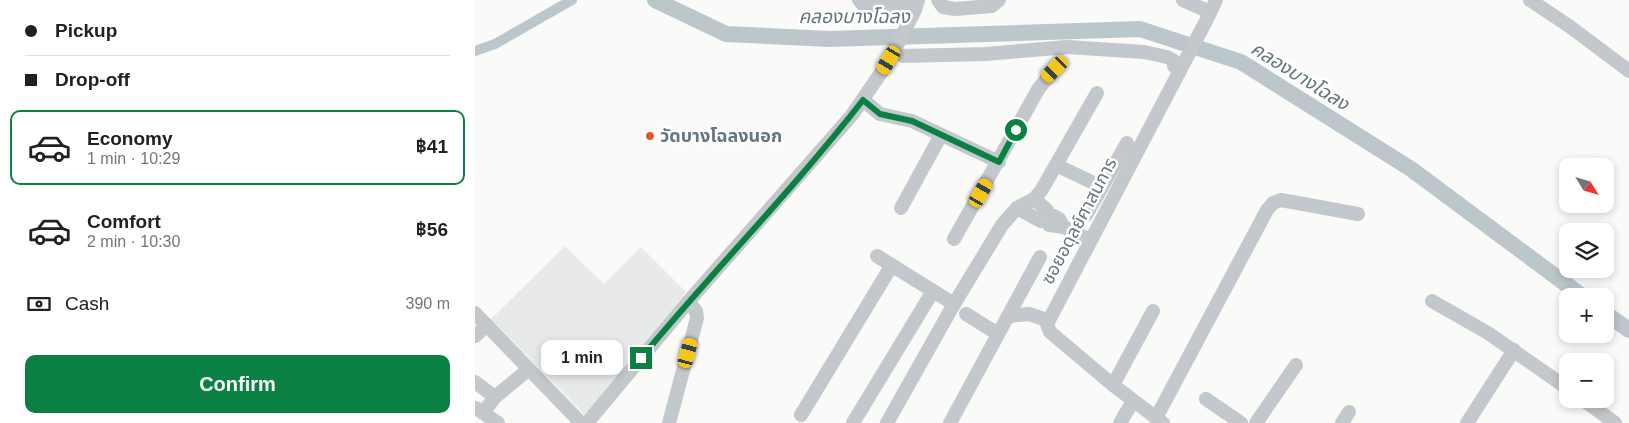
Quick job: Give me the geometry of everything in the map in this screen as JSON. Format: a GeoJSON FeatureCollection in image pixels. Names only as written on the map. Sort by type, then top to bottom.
{"type":"FeatureCollection","features":[{"type":"Feature","properties":{"kind":"street"},"geometry":{"type":"LineString","coordinates":[[859,0],[863,5],[893,7],[916,3]]}},
{"type":"Feature","properties":{"kind":"street"},"geometry":{"type":"LineString","coordinates":[[938,0],[943,7],[955,10],[992,6],[999,0]]}},
{"type":"Feature","properties":{"kind":"street"},"geometry":{"type":"LineString","coordinates":[[1183,0],[1211,10]]}},
{"type":"Feature","properties":{"kind":"street"},"geometry":{"type":"LineString","coordinates":[[1536,2],[1629,70]]}},
{"type":"Feature","properties":{"kind":"street"},"geometry":{"type":"LineString","coordinates":[[587,423],[688,302],[794,183],[863,100],[881,74],[916,3]]}},
{"type":"Feature","properties":{"kind":"street","name":"ซอยอดุลย์ศาสนการ"},"geometry":{"type":"LineString","coordinates":[[1047,320],[1211,10]]}},
{"type":"Feature","properties":{"kind":"street"},"geometry":{"type":"LineString","coordinates":[[903,56],[985,54],[1067,47],[1144,52],[1167,57],[1174,61],[1174,66],[1180,71]]}},
{"type":"Feature","properties":{"kind":"street"},"geometry":{"type":"LineString","coordinates":[[954,239],[1039,88],[1055,69]]}},
{"type":"Feature","properties":{"kind":"street"},"geometry":{"type":"LineString","coordinates":[[887,423],[954,304],[1003,225],[1017,208],[1034,199],[1041,191],[1097,93]]}},
{"type":"Feature","properties":{"kind":"street"},"geometry":{"type":"LineString","coordinates":[[863,100],[880,114],[912,121],[999,162]]}},
{"type":"Feature","properties":{"kind":"street"},"geometry":{"type":"LineString","coordinates":[[901,208],[941,135]]}},
{"type":"Feature","properties":{"kind":"street"},"geometry":{"type":"LineString","coordinates":[[1086,215],[1127,142]]}},
{"type":"Feature","properties":{"kind":"street"},"geometry":{"type":"LineString","coordinates":[[1057,165],[1101,187]]}},
{"type":"Feature","properties":{"kind":"street"},"geometry":{"type":"LineString","coordinates":[[1034,199],[1048,218]]}},
{"type":"Feature","properties":{"kind":"street"},"geometry":{"type":"LineString","coordinates":[[1008,316],[1029,314],[1047,320],[1049,332],[1159,420],[1267,210],[1273,203],[1281,200],[1358,214]]}},
{"type":"Feature","properties":{"kind":"street"},"geometry":{"type":"LineString","coordinates":[[1017,208],[1059,220],[1064,227],[1090,240]]}},
{"type":"Feature","properties":{"kind":"street"},"geometry":{"type":"LineString","coordinates":[[877,256],[954,304]]}},
{"type":"Feature","properties":{"kind":"street"},"geometry":{"type":"LineString","coordinates":[[949,423],[1040,258]]}},
{"type":"Feature","properties":{"kind":"street"},"geometry":{"type":"LineString","coordinates":[[801,415],[892,265]]}},
{"type":"Feature","properties":{"kind":"street"},"geometry":{"type":"LineString","coordinates":[[853,423],[933,290]]}},
{"type":"Feature","properties":{"kind":"street"},"geometry":{"type":"LineString","coordinates":[[1432,301],[1488,332],[1559,382]]}},
{"type":"Feature","properties":{"kind":"street"},"geometry":{"type":"LineString","coordinates":[[669,423],[697,318],[696,311],[688,302]]}},
{"type":"Feature","properties":{"kind":"street"},"geometry":{"type":"LineString","coordinates":[[1113,385],[1153,312]]}},
{"type":"Feature","properties":{"kind":"street"},"geometry":{"type":"LineString","coordinates":[[475,313],[581,423]]}},
{"type":"Feature","properties":{"kind":"street"},"geometry":{"type":"LineString","coordinates":[[966,314],[998,334]]}},
{"type":"Feature","properties":{"kind":"street"},"geometry":{"type":"LineString","coordinates":[[475,336],[487,325]]}},
{"type":"Feature","properties":{"kind":"street"},"geometry":{"type":"LineString","coordinates":[[1467,423],[1515,350]]}},
{"type":"Feature","properties":{"kind":"street"},"geometry":{"type":"LineString","coordinates":[[1256,423],[1296,365]]}},
{"type":"Feature","properties":{"kind":"street"},"geometry":{"type":"LineString","coordinates":[[498,423],[479,410],[529,368]]}},
{"type":"Feature","properties":{"kind":"street"},"geometry":{"type":"LineString","coordinates":[[475,382],[495,396]]}},
{"type":"Feature","properties":{"kind":"street"},"geometry":{"type":"LineString","coordinates":[[1207,399],[1241,423]]}},
{"type":"Feature","properties":{"kind":"street"},"geometry":{"type":"LineString","coordinates":[[1120,423],[1133,401]]}},
{"type":"Feature","properties":{"kind":"street"},"geometry":{"type":"LineString","coordinates":[[1594,408],[1615,423]]}},
{"type":"Feature","properties":{"kind":"shaded area"},"geometry":{"type":"Polygon","coordinates":[[[565,246],[604,284],[641,247],[686,292],[590,412],[584,414],[491,319],[565,246]]]}},
{"type":"Feature","properties":{"kind":"waterway"},"geometry":{"type":"LineString","coordinates":[[475,51],[495,44],[572,0]]}},
{"type":"Feature","properties":{"kind":"waterway","name":"คลองบางโฉลง"},"geometry":{"type":"LineString","coordinates":[[655,0],[726,34],[829,39],[1140,29],[1241,62],[1411,169],[1571,288]]}},
{"type":"Feature","properties":{"kind":"waterway","name":"คลองบางโฉลง"},"geometry":{"type":"LineString","coordinates":[[1614,319],[1629,330]]}},
{"type":"Feature","properties":{"kind":"place","name":"วัดบางโฉลงนอก"},"geometry":{"type":"Point","coordinates":[650,136]}},
{"type":"Feature","properties":{"kind":"route"},"geometry":{"type":"LineString","coordinates":[[641,358],[794,183],[863,100],[880,114],[912,121],[999,162],[1016,130]]}}]}
